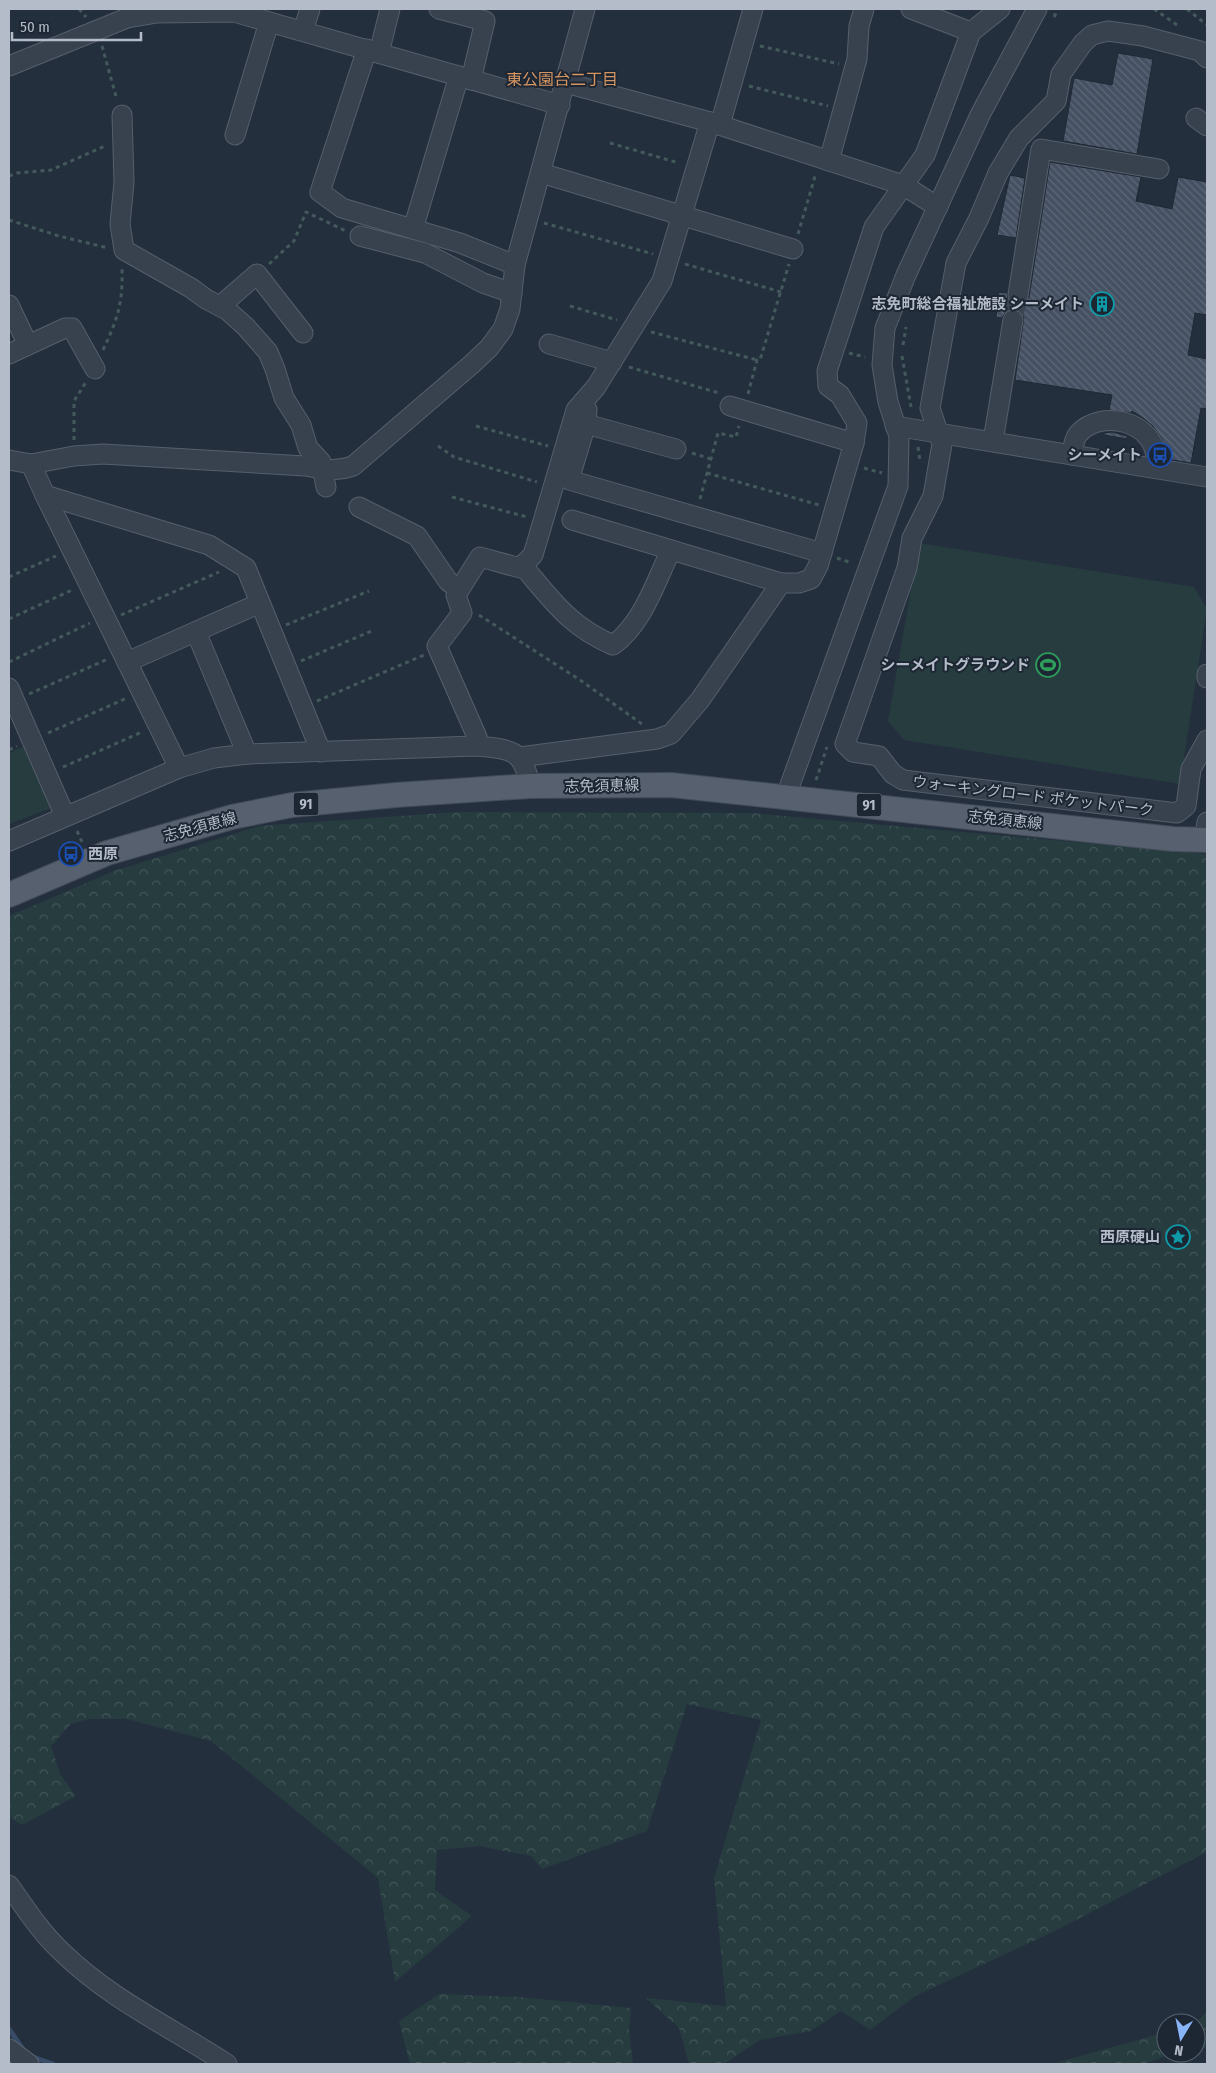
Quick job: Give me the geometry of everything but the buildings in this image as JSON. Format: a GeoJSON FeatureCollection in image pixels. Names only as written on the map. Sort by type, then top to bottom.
{"type":"FeatureCollection","features":[{"type":"Feature","properties":{"kind":"main road","name":"志免須恵線"},"geometry":{"type":"LineString","coordinates":[[9,895],[107,852],[232,817],[292,805],[396,795],[530,786],[671,785],[1173,839],[1206,834]]}},
{"type":"Feature","properties":{"kind":"street"},"geometry":{"type":"LineString","coordinates":[[303,31],[310,9]]}},
{"type":"Feature","properties":{"kind":"street"},"geometry":{"type":"LineString","coordinates":[[390,9],[320,192],[342,208],[460,243],[515,265]]}},
{"type":"Feature","properties":{"kind":"street"},"geometry":{"type":"LineString","coordinates":[[413,229],[485,21],[439,9]]}},
{"type":"Feature","properties":{"kind":"street"},"geometry":{"type":"LineString","coordinates":[[325,478],[353,466],[478,359],[503,329],[510,309],[515,265],[585,9]]}},
{"type":"Feature","properties":{"kind":"street"},"geometry":{"type":"LineString","coordinates":[[459,597],[480,556],[520,568],[533,555],[576,410],[596,387],[662,281],[697,168],[732,81],[753,9]]}},
{"type":"Feature","properties":{"kind":"street"},"geometry":{"type":"LineString","coordinates":[[825,159],[843,110],[855,67],[859,26],[864,9]]}},
{"type":"Feature","properties":{"kind":"street"},"geometry":{"type":"LineString","coordinates":[[911,9],[966,30]]}},
{"type":"Feature","properties":{"kind":"street"},"geometry":{"type":"LineString","coordinates":[[572,520],[781,583],[800,584],[811,579],[822,553],[854,442],[857,423],[840,395],[828,386],[827,371],[874,227],[925,155],[966,30],[1000,9]]}},
{"type":"Feature","properties":{"kind":"street"},"geometry":{"type":"LineString","coordinates":[[786,796],[898,486],[898,436],[888,402],[882,365],[885,328],[906,275],[981,113],[1037,9]]}},
{"type":"Feature","properties":{"kind":"street"},"geometry":{"type":"LineString","coordinates":[[9,66],[126,18],[156,14],[234,10],[269,22],[560,105]]}},
{"type":"Feature","properties":{"kind":"street"},"geometry":{"type":"LineString","coordinates":[[235,135],[269,22]]}},
{"type":"Feature","properties":{"kind":"street","name":"ウォーキングロード ポケットパーク"},"geometry":{"type":"LineString","coordinates":[[1207,58],[1180,37],[1143,36],[1108,31],[1092,35],[1083,43],[1061,74],[1056,101],[1019,138],[998,173],[979,218],[956,263],[930,408],[942,444],[933,496],[912,538],[907,568],[845,744],[852,752],[879,756],[893,774],[903,780],[1177,813],[1186,806],[1191,769],[1207,740]]}},
{"type":"Feature","properties":{"kind":"street"},"geometry":{"type":"LineString","coordinates":[[566,83],[715,123],[825,159],[903,185],[938,207]]}},
{"type":"Feature","properties":{"kind":"street"},"geometry":{"type":"LineString","coordinates":[[122,115],[124,182],[120,224],[124,250],[227,310],[246,327],[268,352],[284,398],[301,425],[308,448],[321,462],[325,478]]}},
{"type":"Feature","properties":{"kind":"street"},"geometry":{"type":"LineString","coordinates":[[1018,295],[1041,149],[1159,169]]}},
{"type":"Feature","properties":{"kind":"street"},"geometry":{"type":"LineString","coordinates":[[541,172],[793,249]]}},
{"type":"Feature","properties":{"kind":"street"},"geometry":{"type":"LineString","coordinates":[[360,236],[425,253],[483,283],[512,293]]}},
{"type":"Feature","properties":{"kind":"street"},"geometry":{"type":"LineString","coordinates":[[220,306],[257,274],[303,333]]}},
{"type":"Feature","properties":{"kind":"street"},"geometry":{"type":"LineString","coordinates":[[9,305],[28,345]]}},
{"type":"Feature","properties":{"kind":"street"},"geometry":{"type":"LineString","coordinates":[[993,441],[1014,320]]}},
{"type":"Feature","properties":{"kind":"street"},"geometry":{"type":"LineString","coordinates":[[9,354],[65,328],[72,328],[95,369]]}},
{"type":"Feature","properties":{"kind":"street"},"geometry":{"type":"LineString","coordinates":[[549,344],[612,362]]}},
{"type":"Feature","properties":{"kind":"street"},"geometry":{"type":"LineString","coordinates":[[583,402],[587,410],[586,424],[570,480],[822,553]]}},
{"type":"Feature","properties":{"kind":"street"},"geometry":{"type":"LineString","coordinates":[[733,404],[854,442]]}},
{"type":"Feature","properties":{"kind":"street"},"geometry":{"type":"LineString","coordinates":[[1072,455],[1078,433],[1097,421],[1109,420],[1136,427],[1145,434],[1156,456],[1154,468]]}},
{"type":"Feature","properties":{"kind":"street"},"geometry":{"type":"LineString","coordinates":[[586,424],[676,449]]}},
{"type":"Feature","properties":{"kind":"street"},"geometry":{"type":"LineString","coordinates":[[895,426],[1207,477]]}},
{"type":"Feature","properties":{"kind":"street"},"geometry":{"type":"LineString","coordinates":[[9,460],[31,464],[74,456],[103,454],[305,466],[325,478]]}},
{"type":"Feature","properties":{"kind":"street"},"geometry":{"type":"LineString","coordinates":[[31,464],[179,768]]}},
{"type":"Feature","properties":{"kind":"street"},"geometry":{"type":"LineString","coordinates":[[45,495],[208,545],[246,568],[321,752]]}},
{"type":"Feature","properties":{"kind":"street"},"geometry":{"type":"LineString","coordinates":[[359,507],[417,536],[459,597],[462,613],[437,646],[477,737],[476,746]]}},
{"type":"Feature","properties":{"kind":"street"},"geometry":{"type":"LineString","coordinates":[[522,565],[564,614],[594,637],[613,645],[627,635],[638,619],[671,550]]}},
{"type":"Feature","properties":{"kind":"street"},"geometry":{"type":"LineString","coordinates":[[9,841],[179,768],[214,758],[247,754],[476,746],[501,748],[520,757],[651,740],[671,734],[694,706],[781,583]]}},
{"type":"Feature","properties":{"kind":"street"},"geometry":{"type":"LineString","coordinates":[[124,657],[196,632],[260,603]]}},
{"type":"Feature","properties":{"kind":"street"},"geometry":{"type":"LineString","coordinates":[[196,632],[247,754]]}},
{"type":"Feature","properties":{"kind":"street"},"geometry":{"type":"LineString","coordinates":[[12,694],[46,774],[68,815]]}},
{"type":"Feature","properties":{"kind":"street"},"geometry":{"type":"LineString","coordinates":[[520,757],[526,768],[530,786]]}},
{"type":"Feature","properties":{"kind":"street"},"geometry":{"type":"LineString","coordinates":[[1016,821],[1023,785]]}},
{"type":"Feature","properties":{"kind":"street"},"geometry":{"type":"LineString","coordinates":[[9,1885],[40,1930],[64,1955],[112,1992],[227,2064]]}},
{"type":"Feature","properties":{"kind":"street"},"geometry":{"type":"LineString","coordinates":[[9,2050],[29,2064]]}},
{"type":"Feature","properties":{"kind":"path"},"geometry":{"type":"LineString","coordinates":[[1154,9],[1180,37]]}},
{"type":"Feature","properties":{"kind":"path"},"geometry":{"type":"LineString","coordinates":[[1187,9],[1207,25]]}},
{"type":"Feature","properties":{"kind":"path"},"geometry":{"type":"LineString","coordinates":[[96,31],[122,115]]}},
{"type":"Feature","properties":{"kind":"path"},"geometry":{"type":"LineString","coordinates":[[744,42],[855,67]]}},
{"type":"Feature","properties":{"kind":"path"},"geometry":{"type":"LineString","coordinates":[[732,81],[843,110]]}},
{"type":"Feature","properties":{"kind":"path"},"geometry":{"type":"LineString","coordinates":[[9,176],[17,173],[51,170],[123,138]]}},
{"type":"Feature","properties":{"kind":"path"},"geometry":{"type":"LineString","coordinates":[[610,143],[697,168]]}},
{"type":"Feature","properties":{"kind":"path"},"geometry":{"type":"LineString","coordinates":[[695,517],[718,433],[736,437],[733,404],[757,360],[760,360],[793,249],[825,159]]}},
{"type":"Feature","properties":{"kind":"path"},"geometry":{"type":"LineString","coordinates":[[257,274],[294,241],[306,212],[327,223],[360,236]]}},
{"type":"Feature","properties":{"kind":"path"},"geometry":{"type":"LineString","coordinates":[[528,219],[781,292]]}},
{"type":"Feature","properties":{"kind":"path"},"geometry":{"type":"LineString","coordinates":[[9,220],[59,236],[124,250]]}},
{"type":"Feature","properties":{"kind":"path"},"geometry":{"type":"LineString","coordinates":[[570,306],[635,324],[646,330],[757,360]]}},
{"type":"Feature","properties":{"kind":"path"},"geometry":{"type":"LineString","coordinates":[[612,362],[733,404]]}},
{"type":"Feature","properties":{"kind":"path"},"geometry":{"type":"LineString","coordinates":[[476,426],[563,450]]}},
{"type":"Feature","properties":{"kind":"path"},"geometry":{"type":"LineString","coordinates":[[438,446],[454,457],[552,487]]}},
{"type":"Feature","properties":{"kind":"path"},"geometry":{"type":"LineString","coordinates":[[707,473],[834,509]]}},
{"type":"Feature","properties":{"kind":"path"},"geometry":{"type":"LineString","coordinates":[[452,497],[542,522]]}},
{"type":"Feature","properties":{"kind":"path"},"geometry":{"type":"LineString","coordinates":[[9,578],[71,549]]}},
{"type":"Feature","properties":{"kind":"path"},"geometry":{"type":"LineString","coordinates":[[9,662],[238,563]]}},
{"type":"Feature","properties":{"kind":"path"},"geometry":{"type":"LineString","coordinates":[[9,619],[88,582]]}},
{"type":"Feature","properties":{"kind":"path"},"geometry":{"type":"LineString","coordinates":[[272,631],[369,591]]}},
{"type":"Feature","properties":{"kind":"path"},"geometry":{"type":"LineString","coordinates":[[459,597],[633,716],[647,729],[651,740]]}},
{"type":"Feature","properties":{"kind":"path"},"geometry":{"type":"LineString","coordinates":[[286,667],[374,630]]}},
{"type":"Feature","properties":{"kind":"path"},"geometry":{"type":"LineString","coordinates":[[303,708],[438,649]]}},
{"type":"Feature","properties":{"kind":"path"},"geometry":{"type":"LineString","coordinates":[[12,694],[124,657]]}},
{"type":"Feature","properties":{"kind":"path"},"geometry":{"type":"LineString","coordinates":[[32,740],[141,692]]}},
{"type":"Feature","properties":{"kind":"path"},"geometry":{"type":"LineString","coordinates":[[46,774],[157,725]]}},
{"type":"Feature","properties":{"kind":"path"},"geometry":{"type":"LineString","coordinates":[[68,815],[90,860]]}},
{"type":"Feature","properties":{"kind":"green space","name":"シーメイトグラウンド"},"geometry":{"type":"Polygon","coordinates":[[[919,543],[1194,587],[1207,609],[1180,784],[904,740],[888,721],[919,543]]]}},
{"type":"Feature","properties":{"kind":"green space"},"geometry":{"type":"Polygon","coordinates":[[[29,744],[54,807],[9,824],[9,753],[29,744]]]}},
{"type":"Feature","properties":{"kind":"green space"},"geometry":{"type":"Polygon","coordinates":[[[457,812],[752,813],[1207,854],[1207,1852],[1055,1931],[915,1996],[870,2030],[841,2011],[811,2031],[760,2040],[724,2064],[689,2064],[679,2028],[646,1998],[726,2006],[714,1878],[761,1720],[687,1704],[647,1831],[542,1869],[531,1856],[479,1846],[437,1850],[435,1890],[472,1916],[395,1982],[378,1878],[211,1741],[126,1719],[90,1719],[71,1724],[51,1746],[60,1774],[76,1796],[22,1825],[9,1817],[9,916],[114,871],[259,826],[457,812]]]}},
{"type":"Feature","properties":{"kind":"green space"},"geometry":{"type":"Polygon","coordinates":[[[439,1994],[519,1997],[631,2008],[629,2030],[633,2064],[410,2064],[399,2021],[439,1994]]]}},
{"type":"Feature","properties":{"kind":"green space"},"geometry":{"type":"Polygon","coordinates":[[[1207,2011],[1206,2048],[1206,2013],[1207,2011]]]}},
{"type":"Feature","properties":{"kind":"green space"},"geometry":{"type":"Polygon","coordinates":[[[1156,2035],[1156,2060],[1144,2064],[1052,2064],[1156,2035]]]}},
{"type":"Feature","properties":{"kind":"waterway"},"geometry":{"type":"LineString","coordinates":[[9,2029],[24,2051]]}},
{"type":"Feature","properties":{"kind":"waterway"},"geometry":{"type":"LineString","coordinates":[[30,2056],[53,2064]]}},
{"type":"Feature","properties":{"kind":"tunnel"},"geometry":{"type":"LineString","coordinates":[[1013,320],[1018,295]]}},
{"type":"Feature","properties":{"kind":"place","name":"志免町総合福祉施設 シーメイト"},"geometry":{"type":"Point","coordinates":[1102,304]}},
{"type":"Feature","properties":{"kind":"place","name":"シーメイト"},"geometry":{"type":"Point","coordinates":[1160,455]}},
{"type":"Feature","properties":{"kind":"place","name":"シーメイトグラウンド"},"geometry":{"type":"Point","coordinates":[1048,665]}},
{"type":"Feature","properties":{"kind":"place","name":"西原"},"geometry":{"type":"Point","coordinates":[71,854]}},
{"type":"Feature","properties":{"kind":"place","name":"西原硬山"},"geometry":{"type":"Point","coordinates":[1178,1237]}},
{"type":"Feature","properties":{"kind":"district","name":"東公園台二丁目"},"geometry":{"type":"Point","coordinates":[562,79]}}]}
